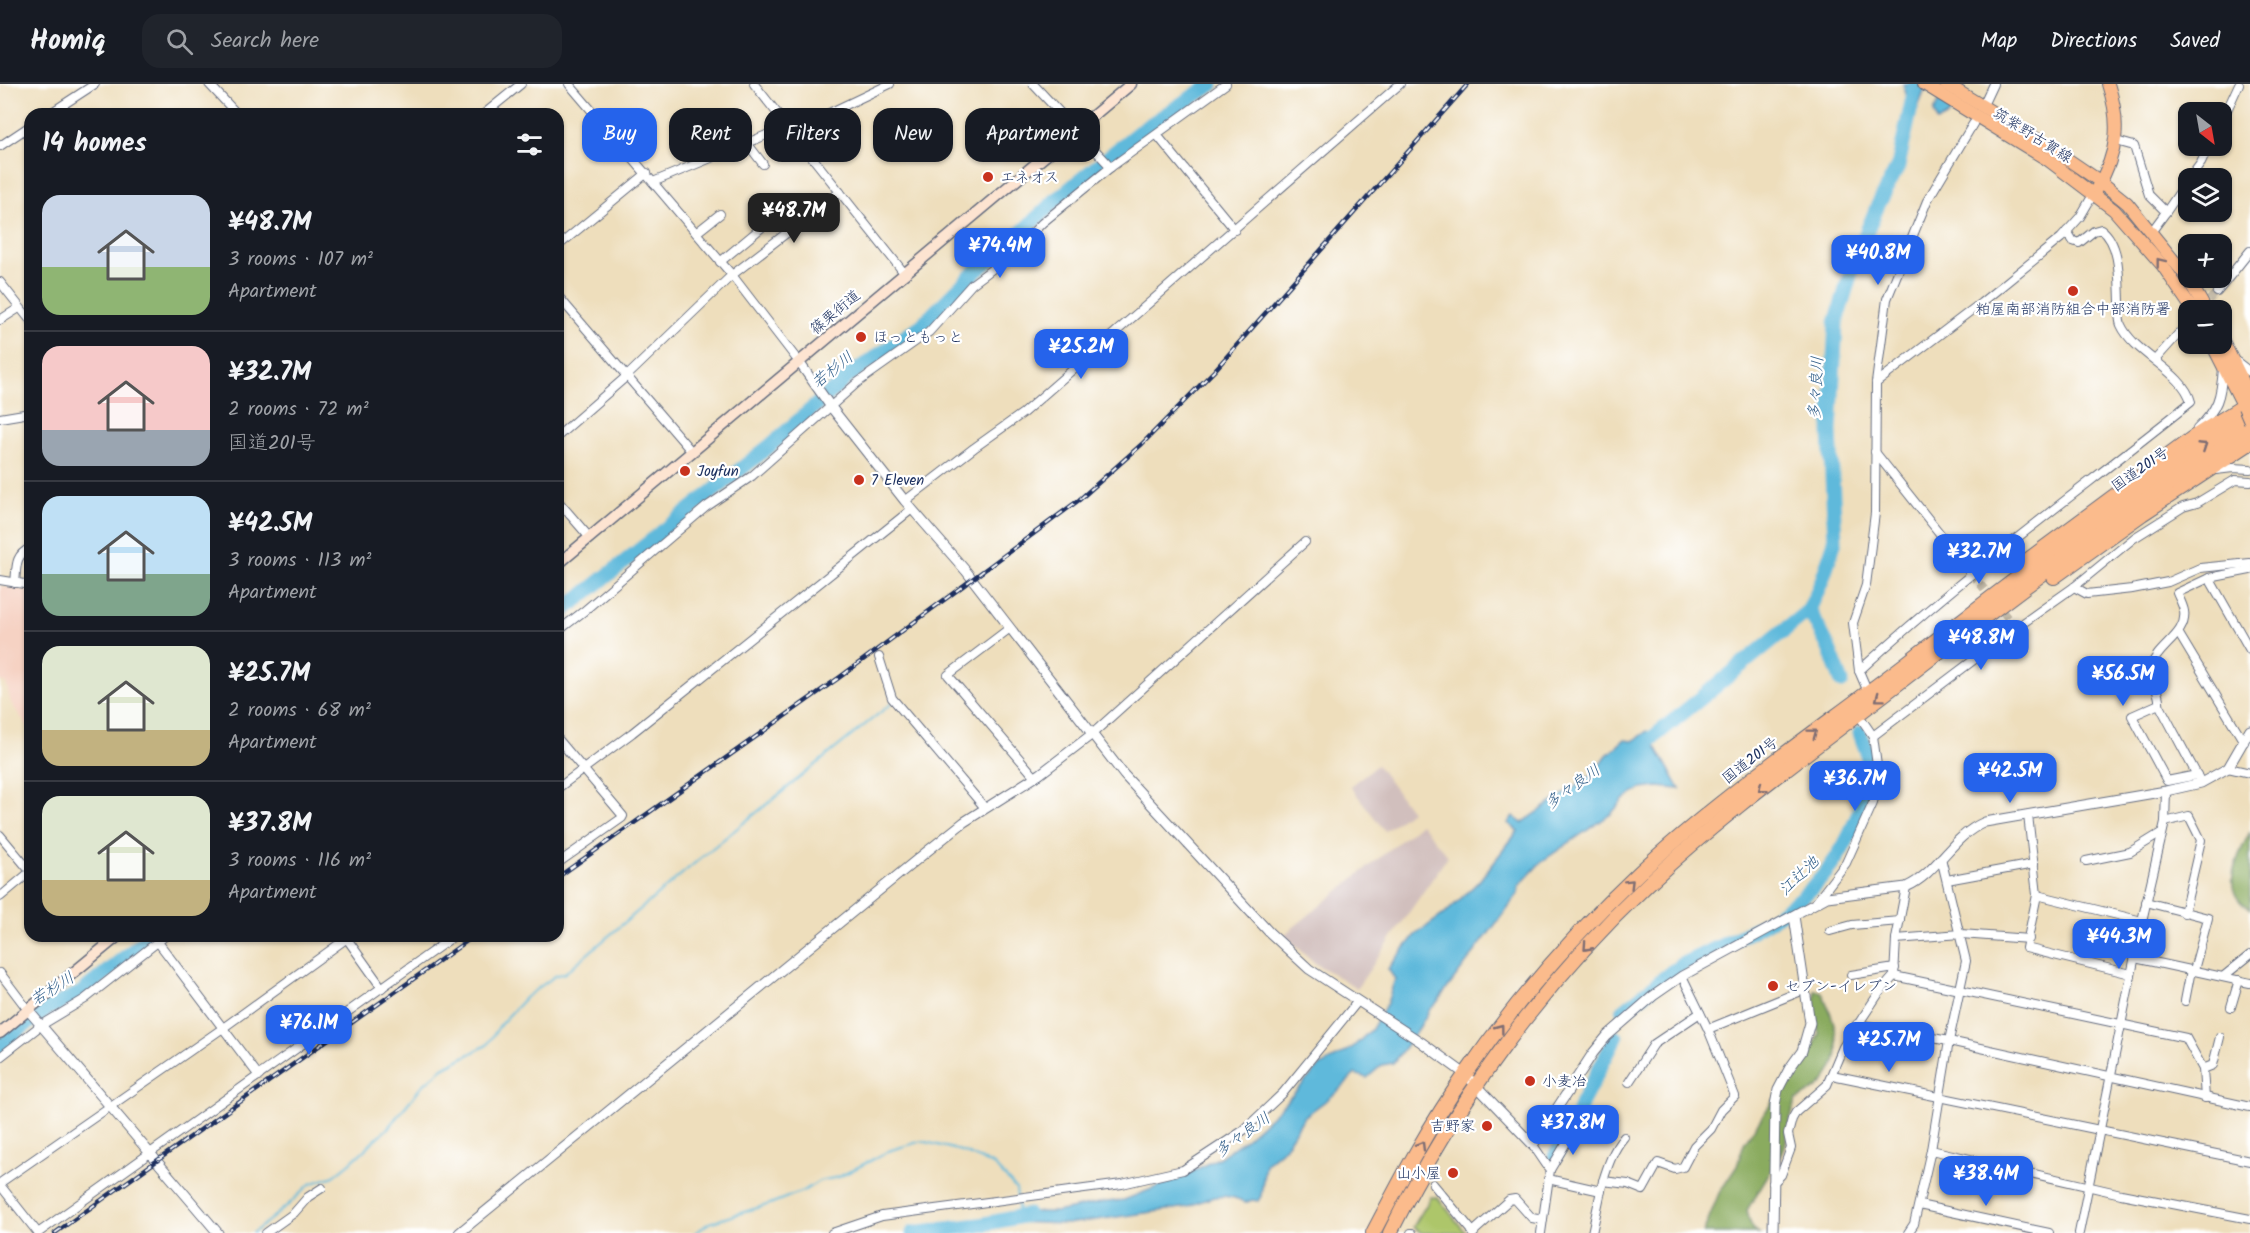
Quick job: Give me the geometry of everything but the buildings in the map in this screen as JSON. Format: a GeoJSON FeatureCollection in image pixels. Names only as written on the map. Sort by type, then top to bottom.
{"type":"FeatureCollection","features":[{"type":"Feature","properties":{"kind":"highway"},"geometry":{"type":"LineString","coordinates":[[1901,667],[1918,645],[2042,548],[2175,451],[2248,405]]}},
{"type":"Feature","properties":{"kind":"highway","name":"国道201号"},"geometry":{"type":"LineString","coordinates":[[1373,1233],[1422,1143],[1465,1074],[1524,996],[1640,873],[1742,787],[2248,405]]}},
{"type":"Feature","properties":{"kind":"highway","name":"国道201号"},"geometry":{"type":"LineString","coordinates":[[1390,1233],[1410,1194],[1476,1084],[1564,972],[1648,884],[1756,792],[1900,682],[2114,522],[2170,482],[2250,431]]}},
{"type":"Feature","properties":{"kind":"highway"},"geometry":{"type":"LineString","coordinates":[[1900,682],[1945,655],[2142,514],[2250,443]]}},
{"type":"Feature","properties":{"kind":"main road","name":"篠栗街道"},"geometry":{"type":"LineString","coordinates":[[1100,110],[1131,84]]}},
{"type":"Feature","properties":{"kind":"main road","name":"筑紫野古賀線"},"geometry":{"type":"LineString","coordinates":[[1924,84],[2048,146],[2101,182],[2127,203],[2152,231],[2187,277],[2200,300]]}},
{"type":"Feature","properties":{"kind":"main road","name":"筑紫野古賀線"},"geometry":{"type":"LineString","coordinates":[[1946,84],[1969,106],[2048,160],[2114,210],[2156,258],[2186,300]]}},
{"type":"Feature","properties":{"kind":"main road"},"geometry":{"type":"LineString","coordinates":[[2094,193],[2101,182],[2116,141],[2115,104],[2108,84]]}},
{"type":"Feature","properties":{"kind":"main road","name":"篠栗街道"},"geometry":{"type":"LineString","coordinates":[[564,559],[1038,162]]}},
{"type":"Feature","properties":{"kind":"main road"},"geometry":{"type":"LineString","coordinates":[[2217,354],[2248,405]]}},
{"type":"Feature","properties":{"kind":"main road"},"geometry":{"type":"LineString","coordinates":[[2230,354],[2248,405],[2250,421]]}},
{"type":"Feature","properties":{"kind":"main road"},"geometry":{"type":"LineString","coordinates":[[0,1033],[34,1018],[112,942]]}},
{"type":"Feature","properties":{"kind":"street"},"geometry":{"type":"LineString","coordinates":[[58,108],[95,84]]}},
{"type":"Feature","properties":{"kind":"street"},"geometry":{"type":"LineString","coordinates":[[209,84],[231,108]]}},
{"type":"Feature","properties":{"kind":"street"},"geometry":{"type":"LineString","coordinates":[[491,108],[521,84]]}},
{"type":"Feature","properties":{"kind":"street"},"geometry":{"type":"LineString","coordinates":[[569,84],[732,276],[831,407],[908,505],[966,571],[1124,775],[1289,953],[1322,979],[1465,1074],[1533,1145],[1549,1174],[1601,1191]]}},
{"type":"Feature","properties":{"kind":"street"},"geometry":{"type":"LineString","coordinates":[[754,84],[773,108]]}},
{"type":"Feature","properties":{"kind":"street"},"geometry":{"type":"LineString","coordinates":[[840,108],[890,84]]}},
{"type":"Feature","properties":{"kind":"street"},"geometry":{"type":"LineString","coordinates":[[1033,84],[1055,108]]}},
{"type":"Feature","properties":{"kind":"street"},"geometry":{"type":"LineString","coordinates":[[564,626],[706,507],[752,476],[857,383],[929,332],[972,284],[1011,255],[1042,223],[1111,167],[1227,84]]}},
{"type":"Feature","properties":{"kind":"street"},"geometry":{"type":"LineString","coordinates":[[564,784],[908,505],[974,448],[1023,413],[1400,84]]}},
{"type":"Feature","properties":{"kind":"street"},"geometry":{"type":"LineString","coordinates":[[1985,101],[1993,84]]}},
{"type":"Feature","properties":{"kind":"street"},"geometry":{"type":"LineString","coordinates":[[2231,102],[2239,84]]}},
{"type":"Feature","properties":{"kind":"street"},"geometry":{"type":"LineString","coordinates":[[1868,692],[1860,671],[1853,623],[1866,585],[1875,513],[1876,383],[1887,299],[1927,201],[1973,124]]}},
{"type":"Feature","properties":{"kind":"street"},"geometry":{"type":"LineString","coordinates":[[0,146],[24,130]]}},
{"type":"Feature","properties":{"kind":"street"},"geometry":{"type":"LineString","coordinates":[[1157,135],[1235,230]]}},
{"type":"Feature","properties":{"kind":"street"},"geometry":{"type":"LineString","coordinates":[[2116,141],[2134,146],[2149,195],[2166,212]]}},
{"type":"Feature","properties":{"kind":"street"},"geometry":{"type":"LineString","coordinates":[[752,150],[763,165]]}},
{"type":"Feature","properties":{"kind":"street"},"geometry":{"type":"LineString","coordinates":[[1100,155],[1111,167]]}},
{"type":"Feature","properties":{"kind":"street"},"geometry":{"type":"LineString","coordinates":[[653,182],[701,162]]}},
{"type":"Feature","properties":{"kind":"street"},"geometry":{"type":"LineString","coordinates":[[816,162],[905,274]]}},
{"type":"Feature","properties":{"kind":"street"},"geometry":{"type":"LineString","coordinates":[[564,241],[646,173]]}},
{"type":"Feature","properties":{"kind":"street"},"geometry":{"type":"LineString","coordinates":[[564,431],[627,376],[732,276],[840,192]]}},
{"type":"Feature","properties":{"kind":"street"},"geometry":{"type":"LineString","coordinates":[[1876,383],[1981,303],[2067,231],[2080,217],[2094,193]]}},
{"type":"Feature","properties":{"kind":"street"},"geometry":{"type":"LineString","coordinates":[[2152,231],[2178,195]]}},
{"type":"Feature","properties":{"kind":"street"},"geometry":{"type":"LineString","coordinates":[[696,233],[720,214]]}},
{"type":"Feature","properties":{"kind":"street"},"geometry":{"type":"LineString","coordinates":[[720,262],[778,214]]}},
{"type":"Feature","properties":{"kind":"street"},"geometry":{"type":"LineString","coordinates":[[1860,671],[1902,632],[1972,574],[2191,402],[2188,393],[2156,360],[2139,348],[2126,334],[2120,322],[2119,276],[2113,244],[2107,233],[2101,229],[2094,231],[2079,243],[2073,241],[2067,231]]}},
{"type":"Feature","properties":{"kind":"street"},"geometry":{"type":"LineString","coordinates":[[2217,292],[2250,251]]}},
{"type":"Feature","properties":{"kind":"street"},"geometry":{"type":"LineString","coordinates":[[0,282],[24,313]]}},
{"type":"Feature","properties":{"kind":"street"},"geometry":{"type":"LineString","coordinates":[[564,303],[692,453]]}},
{"type":"Feature","properties":{"kind":"street"},"geometry":{"type":"LineString","coordinates":[[0,320],[19,308]]}},
{"type":"Feature","properties":{"kind":"street"},"geometry":{"type":"LineString","coordinates":[[2156,360],[2178,335]]}},
{"type":"Feature","properties":{"kind":"street"},"geometry":{"type":"LineString","coordinates":[[2230,354],[2250,372]]}},
{"type":"Feature","properties":{"kind":"street"},"geometry":{"type":"LineString","coordinates":[[2175,451],[2212,415],[2220,398],[2223,365]]}},
{"type":"Feature","properties":{"kind":"street"},"geometry":{"type":"LineString","coordinates":[[0,418],[24,414]]}},
{"type":"Feature","properties":{"kind":"street"},"geometry":{"type":"LineString","coordinates":[[1875,452],[1972,574]]}},
{"type":"Feature","properties":{"kind":"street"},"geometry":{"type":"LineString","coordinates":[[2220,489],[2223,469]]}},
{"type":"Feature","properties":{"kind":"street"},"geometry":{"type":"LineString","coordinates":[[2142,514],[2210,473],[2223,469],[2250,469]]}},
{"type":"Feature","properties":{"kind":"street"},"geometry":{"type":"LineString","coordinates":[[1873,736],[2074,587],[2134,538],[2183,507],[2197,503],[2235,480],[2250,481]]}},
{"type":"Feature","properties":{"kind":"street"},"geometry":{"type":"LineString","coordinates":[[564,508],[590,538]]}},
{"type":"Feature","properties":{"kind":"street"},"geometry":{"type":"LineString","coordinates":[[459,1233],[964,822],[1035,777],[1091,735],[1305,542]]}},
{"type":"Feature","properties":{"kind":"street"},"geometry":{"type":"LineString","coordinates":[[15,583],[17,560],[24,551]]}},
{"type":"Feature","properties":{"kind":"street"},"geometry":{"type":"LineString","coordinates":[[2074,587],[2087,594],[2132,589],[2168,582],[2200,568],[2250,563]]}},
{"type":"Feature","properties":{"kind":"street"},"geometry":{"type":"LineString","coordinates":[[2199,779],[2159,704],[2160,695],[2151,678],[2151,669],[2168,642],[2179,634],[2185,612],[2177,593],[2209,578],[2250,570]]}},
{"type":"Feature","properties":{"kind":"street"},"geometry":{"type":"LineString","coordinates":[[2209,578],[2250,650]]}},
{"type":"Feature","properties":{"kind":"street"},"geometry":{"type":"LineString","coordinates":[[0,580],[24,584]]}},
{"type":"Feature","properties":{"kind":"street"},"geometry":{"type":"LineString","coordinates":[[1010,628],[948,675],[1035,777]]}},
{"type":"Feature","properties":{"kind":"street"},"geometry":{"type":"LineString","coordinates":[[2179,634],[2244,742]]}},
{"type":"Feature","properties":{"kind":"street"},"geometry":{"type":"LineString","coordinates":[[879,657],[892,698],[985,808]]}},
{"type":"Feature","properties":{"kind":"street"},"geometry":{"type":"LineString","coordinates":[[2159,704],[2132,717],[2168,781],[2199,779]]}},
{"type":"Feature","properties":{"kind":"street"},"geometry":{"type":"LineString","coordinates":[[1816,902],[1846,863],[1873,803],[1878,773],[1873,736],[1858,714]]}},
{"type":"Feature","properties":{"kind":"street"},"geometry":{"type":"LineString","coordinates":[[2228,768],[2250,730]]}},
{"type":"Feature","properties":{"kind":"street"},"geometry":{"type":"LineString","coordinates":[[564,746],[623,816],[564,858]]}},
{"type":"Feature","properties":{"kind":"street"},"geometry":{"type":"LineString","coordinates":[[1533,1145],[1606,1036],[1653,996],[1682,976],[1816,902],[1842,893],[1906,887],[1927,874],[1961,836],[1971,828],[1985,822],[2166,791],[2228,768],[2250,773]]}},
{"type":"Feature","properties":{"kind":"street"},"geometry":{"type":"LineString","coordinates":[[2079,1233],[2109,1076],[2165,822],[2166,791]]}},
{"type":"Feature","properties":{"kind":"street"},"geometry":{"type":"LineString","coordinates":[[2028,815],[2037,895],[2026,948],[2131,974]]}},
{"type":"Feature","properties":{"kind":"street"},"geometry":{"type":"LineString","coordinates":[[2165,822],[2189,816],[2201,840],[2184,913]]}},
{"type":"Feature","properties":{"kind":"street"},"geometry":{"type":"LineString","coordinates":[[2086,861],[2130,852],[2161,833]]}},
{"type":"Feature","properties":{"kind":"street"},"geometry":{"type":"LineString","coordinates":[[0,835],[24,864]]}},
{"type":"Feature","properties":{"kind":"street"},"geometry":{"type":"LineString","coordinates":[[1908,1233],[1914,1224],[1931,1150],[1949,1041],[1966,961],[1941,858]]}},
{"type":"Feature","properties":{"kind":"street"},"geometry":{"type":"LineString","coordinates":[[1947,880],[2034,864]]}},
{"type":"Feature","properties":{"kind":"street"},"geometry":{"type":"LineString","coordinates":[[0,897],[24,876]]}},
{"type":"Feature","properties":{"kind":"street"},"geometry":{"type":"LineString","coordinates":[[1773,1183],[1781,1175],[1791,1149],[1788,1134],[1796,1112],[1827,1084],[1833,1075],[1842,1047],[1894,972],[1896,939],[1906,887]]}},
{"type":"Feature","properties":{"kind":"street"},"geometry":{"type":"LineString","coordinates":[[2037,895],[2142,921]]}},
{"type":"Feature","properties":{"kind":"street"},"geometry":{"type":"LineString","coordinates":[[2146,902],[2208,918],[2185,1001]]}},
{"type":"Feature","properties":{"kind":"street"},"geometry":{"type":"LineString","coordinates":[[1773,1233],[1775,1105],[1778,1090],[1802,1051],[1810,1023],[1794,916]]}},
{"type":"Feature","properties":{"kind":"street"},"geometry":{"type":"LineString","coordinates":[[1830,931],[1852,925],[1900,921]]}},
{"type":"Feature","properties":{"kind":"street"},"geometry":{"type":"LineString","coordinates":[[1896,939],[1961,934],[2029,939]]}},
{"type":"Feature","properties":{"kind":"street"},"geometry":{"type":"LineString","coordinates":[[0,1057],[34,1018],[85,999],[157,942]]}},
{"type":"Feature","properties":{"kind":"street"},"geometry":{"type":"LineString","coordinates":[[163,942],[259,1076]]}},
{"type":"Feature","properties":{"kind":"street"},"geometry":{"type":"LineString","coordinates":[[340,942],[223,1028],[0,1184],[38,1233],[445,942]]}},
{"type":"Feature","properties":{"kind":"street"},"geometry":{"type":"LineString","coordinates":[[350,942],[381,988]]}},
{"type":"Feature","properties":{"kind":"street"},"geometry":{"type":"LineString","coordinates":[[2224,976],[2250,955]]}},
{"type":"Feature","properties":{"kind":"street"},"geometry":{"type":"LineString","coordinates":[[2134,958],[2250,983]]}},
{"type":"Feature","properties":{"kind":"street"},"geometry":{"type":"LineString","coordinates":[[1851,975],[1894,972],[1960,992],[2186,1038],[2203,1068],[2205,1098]]}},
{"type":"Feature","properties":{"kind":"street"},"geometry":{"type":"LineString","coordinates":[[0,973],[108,1107],[218,1233]]}},
{"type":"Feature","properties":{"kind":"street"},"geometry":{"type":"LineString","coordinates":[[1604,1181],[1628,1184],[1643,1190],[1658,1163],[1675,1169],[1683,1167],[1694,1146],[1711,1129],[1721,1110],[1735,1096],[1708,1029],[1682,976]]}},
{"type":"Feature","properties":{"kind":"street"},"geometry":{"type":"LineString","coordinates":[[2231,1007],[2239,980]]}},
{"type":"Feature","properties":{"kind":"street"},"geometry":{"type":"LineString","coordinates":[[1708,1029],[1806,989]]}},
{"type":"Feature","properties":{"kind":"street"},"geometry":{"type":"LineString","coordinates":[[832,1233],[882,1216],[1122,1184],[1183,1170],[1244,1130],[1283,1093],[1361,1003]]}},
{"type":"Feature","properties":{"kind":"street"},"geometry":{"type":"LineString","coordinates":[[1629,1082],[1654,1044],[1700,1013]]}},
{"type":"Feature","properties":{"kind":"street"},"geometry":{"type":"LineString","coordinates":[[1857,1024],[1949,1041],[2250,1107]]}},
{"type":"Feature","properties":{"kind":"street"},"geometry":{"type":"LineString","coordinates":[[2203,1068],[2213,1065],[2220,1037]]}},
{"type":"Feature","properties":{"kind":"street"},"geometry":{"type":"LineString","coordinates":[[1833,1075],[2099,1128],[2250,1161]]}},
{"type":"Feature","properties":{"kind":"street"},"geometry":{"type":"LineString","coordinates":[[1541,1233],[1549,1174],[1575,1128]]}},
{"type":"Feature","properties":{"kind":"street"},"geometry":{"type":"LineString","coordinates":[[1593,1233],[1608,1165],[1617,1145],[1624,1137]]}},
{"type":"Feature","properties":{"kind":"street"},"geometry":{"type":"LineString","coordinates":[[1931,1150],[2250,1219]]}},
{"type":"Feature","properties":{"kind":"street"},"geometry":{"type":"LineString","coordinates":[[1433,1184],[1473,1233],[1509,1200],[1515,1199],[1532,1218],[1543,1220]]}},
{"type":"Feature","properties":{"kind":"street"},"geometry":{"type":"LineString","coordinates":[[266,1233],[294,1213],[308,1197],[322,1188]]}},
{"type":"Feature","properties":{"kind":"street"},"geometry":{"type":"LineString","coordinates":[[1919,1205],[2049,1233]]}},
{"type":"Feature","properties":{"kind":"shaded area"},"geometry":{"type":"Polygon","coordinates":[[[0,586],[24,590],[24,721],[11,703],[6,683],[0,681],[0,586]]]}},
{"type":"Feature","properties":{"kind":"shaded area"},"geometry":{"type":"Polygon","coordinates":[[[1377,765],[1411,811],[1385,831],[1350,786],[1377,765]]]}},
{"type":"Feature","properties":{"kind":"shaded area"},"geometry":{"type":"Polygon","coordinates":[[[1421,824],[1448,856],[1357,988],[1316,964],[1284,935],[1421,824]]]}},
{"type":"Feature","properties":{"kind":"green space"},"geometry":{"type":"Polygon","coordinates":[[[2250,832],[2250,909],[2239,900],[2235,892],[2233,875],[2250,832]]]}},
{"type":"Feature","properties":{"kind":"green space"},"geometry":{"type":"Polygon","coordinates":[[[1815,990],[1822,992],[1832,1017],[1837,1054],[1827,1077],[1815,1090],[1796,1100],[1785,1147],[1747,1210],[1752,1229],[1759,1233],[1703,1233],[1719,1193],[1737,1166],[1744,1143],[1792,1073],[1808,1059],[1819,1034],[1814,1011],[1815,990]]]}},
{"type":"Feature","properties":{"kind":"green space"},"geometry":{"type":"Polygon","coordinates":[[[1431,1197],[1438,1198],[1466,1233],[1422,1233],[1413,1227],[1431,1197]]]}},
{"type":"Feature","properties":{"kind":"water"},"geometry":{"type":"Polygon","coordinates":[[[1903,84],[1927,84],[1915,115],[1912,113],[1903,84]]]}},
{"type":"Feature","properties":{"kind":"water"},"geometry":{"type":"Polygon","coordinates":[[[1946,84],[1965,84],[1959,102],[1952,112],[1937,121],[1934,112],[1946,84]]]}},
{"type":"Feature","properties":{"kind":"water"},"geometry":{"type":"Polygon","coordinates":[[[1647,731],[1680,789],[1658,787],[1641,789],[1623,800],[1611,814],[1541,862],[1519,886],[1518,894],[1430,1009],[1393,1063],[1382,1065],[1367,1078],[1355,1074],[1336,1093],[1304,1117],[1285,1147],[1265,1164],[1261,1196],[1258,1201],[1252,1200],[1245,1203],[1224,1196],[1188,1207],[1067,1224],[1011,1222],[1009,1212],[1056,1212],[1124,1200],[1182,1177],[1220,1157],[1247,1138],[1279,1109],[1319,1067],[1352,1048],[1372,1029],[1387,1003],[1395,979],[1388,969],[1415,935],[1448,911],[1479,881],[1518,831],[1508,823],[1513,816],[1522,823],[1593,774],[1607,755],[1624,740],[1633,741],[1647,731]]]}},
{"type":"Feature","properties":{"kind":"waterway","name":"若杉川"},"geometry":{"type":"LineString","coordinates":[[564,610],[771,445],[850,375],[921,326],[977,270],[1006,247],[1056,200],[1139,132],[1212,84]]}},
{"type":"Feature","properties":{"kind":"waterway","name":"多々良川"},"geometry":{"type":"LineString","coordinates":[[1638,753],[1651,739],[1809,610],[1821,583],[1835,541],[1830,431],[1836,323],[1854,262],[1878,205],[1898,166],[1916,84]]}},
{"type":"Feature","properties":{"kind":"waterway","name":"江辻池"},"geometry":{"type":"LineString","coordinates":[[1809,610],[1828,646],[1842,682]]}},
{"type":"Feature","properties":{"kind":"waterway"},"geometry":{"type":"LineString","coordinates":[[253,1233],[310,1184],[334,1176],[349,1164],[387,1129],[422,1086],[443,1068],[487,1045],[500,1025],[526,997],[555,976],[565,973],[709,851],[892,703]]}},
{"type":"Feature","properties":{"kind":"waterway","name":"江辻池"},"geometry":{"type":"LineString","coordinates":[[1860,733],[1865,747]]}},
{"type":"Feature","properties":{"kind":"waterway","name":"江辻池"},"geometry":{"type":"LineString","coordinates":[[1681,965],[1735,939],[1785,910],[1826,873],[1842,849],[1856,820],[1866,787],[1867,753]]}},
{"type":"Feature","properties":{"kind":"waterway","name":"若杉川"},"geometry":{"type":"LineString","coordinates":[[0,1047],[17,1031],[49,1008],[81,993],[144,942]]}},
{"type":"Feature","properties":{"kind":"waterway","name":"江辻池"},"geometry":{"type":"LineString","coordinates":[[1623,1011],[1674,970]]}},
{"type":"Feature","properties":{"kind":"waterway","name":"江辻池"},"geometry":{"type":"LineString","coordinates":[[1555,1156],[1616,1037]]}},
{"type":"Feature","properties":{"kind":"waterway"},"geometry":{"type":"LineString","coordinates":[[695,1233],[709,1223],[770,1204],[805,1190],[819,1181],[839,1177],[891,1150],[922,1141],[961,1151],[994,1165],[1016,1189],[1019,1214]]}},
{"type":"Feature","properties":{"kind":"waterway","name":"多々良川"},"geometry":{"type":"LineString","coordinates":[[913,1233],[979,1225],[1028,1215]]}},
{"type":"Feature","properties":{"kind":"tunnel"},"geometry":{"type":"LineString","coordinates":[[2209,300],[2217,292]]}},
{"type":"Feature","properties":{"kind":"tunnel"},"geometry":{"type":"LineString","coordinates":[[1972,574],[2016,628]]}},
{"type":"Feature","properties":{"kind":"railway"},"geometry":{"type":"LineString","coordinates":[[564,873],[840,677],[1079,500],[1142,444],[1214,371],[1468,84]]}},
{"type":"Feature","properties":{"kind":"railway"},"geometry":{"type":"LineString","coordinates":[[55,1233],[466,942]]}},
{"type":"Feature","properties":{"kind":"place","name":"エネオス"},"geometry":{"type":"Point","coordinates":[988,177]}},
{"type":"Feature","properties":{"kind":"place","name":"粕屋南部消防組合中部消防署"},"geometry":{"type":"Point","coordinates":[2073,291]}},
{"type":"Feature","properties":{"kind":"place","name":"ほっともっと"},"geometry":{"type":"Point","coordinates":[861,337]}},
{"type":"Feature","properties":{"kind":"place","name":"Joyfun"},"geometry":{"type":"Point","coordinates":[685,471]}},
{"type":"Feature","properties":{"kind":"place","name":"7 Eleven"},"geometry":{"type":"Point","coordinates":[859,480]}},
{"type":"Feature","properties":{"kind":"place","name":"セブン-イレブン"},"geometry":{"type":"Point","coordinates":[1773,986]}},
{"type":"Feature","properties":{"kind":"place","name":"小麦冶"},"geometry":{"type":"Point","coordinates":[1530,1081]}},
{"type":"Feature","properties":{"kind":"place","name":"吉野家"},"geometry":{"type":"Point","coordinates":[1487,1126]}},
{"type":"Feature","properties":{"kind":"place","name":"山小屋"},"geometry":{"type":"Point","coordinates":[1453,1173]}}]}
